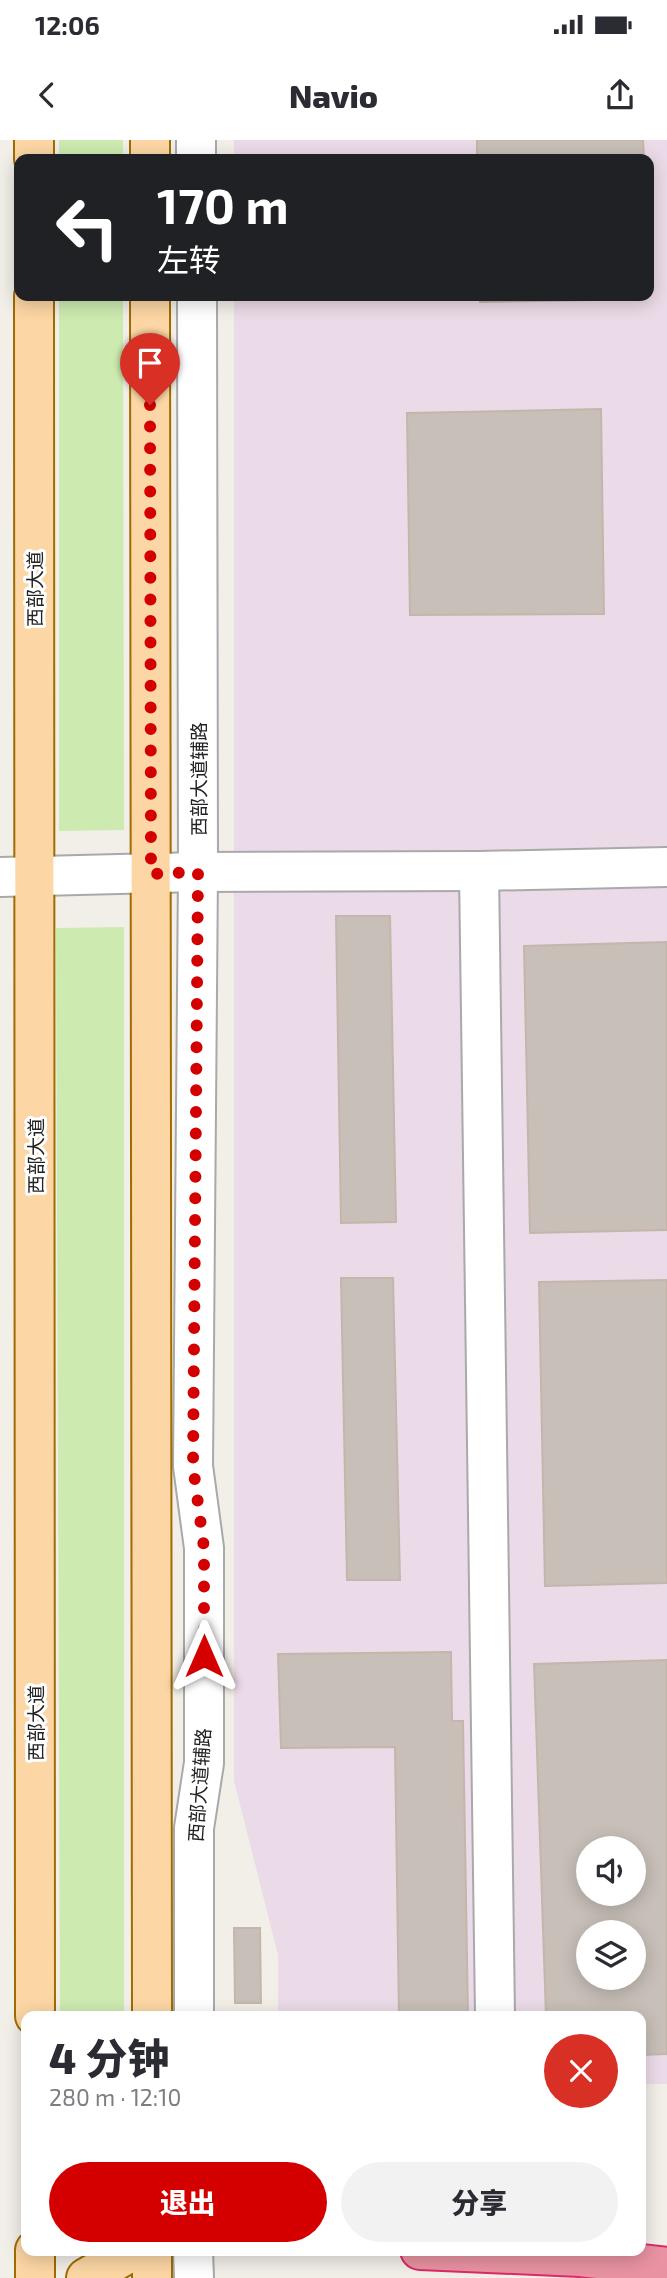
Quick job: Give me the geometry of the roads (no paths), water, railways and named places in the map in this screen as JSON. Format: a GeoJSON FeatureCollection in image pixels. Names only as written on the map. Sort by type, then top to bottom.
{"type":"FeatureCollection","features":[{"type":"Feature","properties":{"kind":"highway"},"geometry":{"type":"LineString","coordinates":[[557,2256],[667,2267]]}},
{"type":"Feature","properties":{"kind":"main road","name":"西部大道"},"geometry":{"type":"LineString","coordinates":[[34,301],[17,877],[35,2011]]}},
{"type":"Feature","properties":{"kind":"main road"},"geometry":{"type":"LineString","coordinates":[[150,301],[152,2011]]}},
{"type":"Feature","properties":{"kind":"main road"},"geometry":{"type":"LineString","coordinates":[[35,2256],[35,2278]]}},
{"type":"Feature","properties":{"kind":"main road"},"geometry":{"type":"LineString","coordinates":[[86,2278],[124,2256]]}},
{"type":"Feature","properties":{"kind":"main road"},"geometry":{"type":"LineString","coordinates":[[152,2256],[152,2278]]}},
{"type":"Feature","properties":{"kind":"street","name":"西部大道辅路"},"geometry":{"type":"LineString","coordinates":[[194,2011],[194,1828],[204,1749],[204,1548],[193,1466],[198,872],[197,301]]}},
{"type":"Feature","properties":{"kind":"street"},"geometry":{"type":"LineString","coordinates":[[17,877],[198,872],[667,867]]}},
{"type":"Feature","properties":{"kind":"street"},"geometry":{"type":"LineString","coordinates":[[479,871],[495,2011]]}},
{"type":"Feature","properties":{"kind":"street"},"geometry":{"type":"LineString","coordinates":[[194,2256],[194,2278]]}}]}
